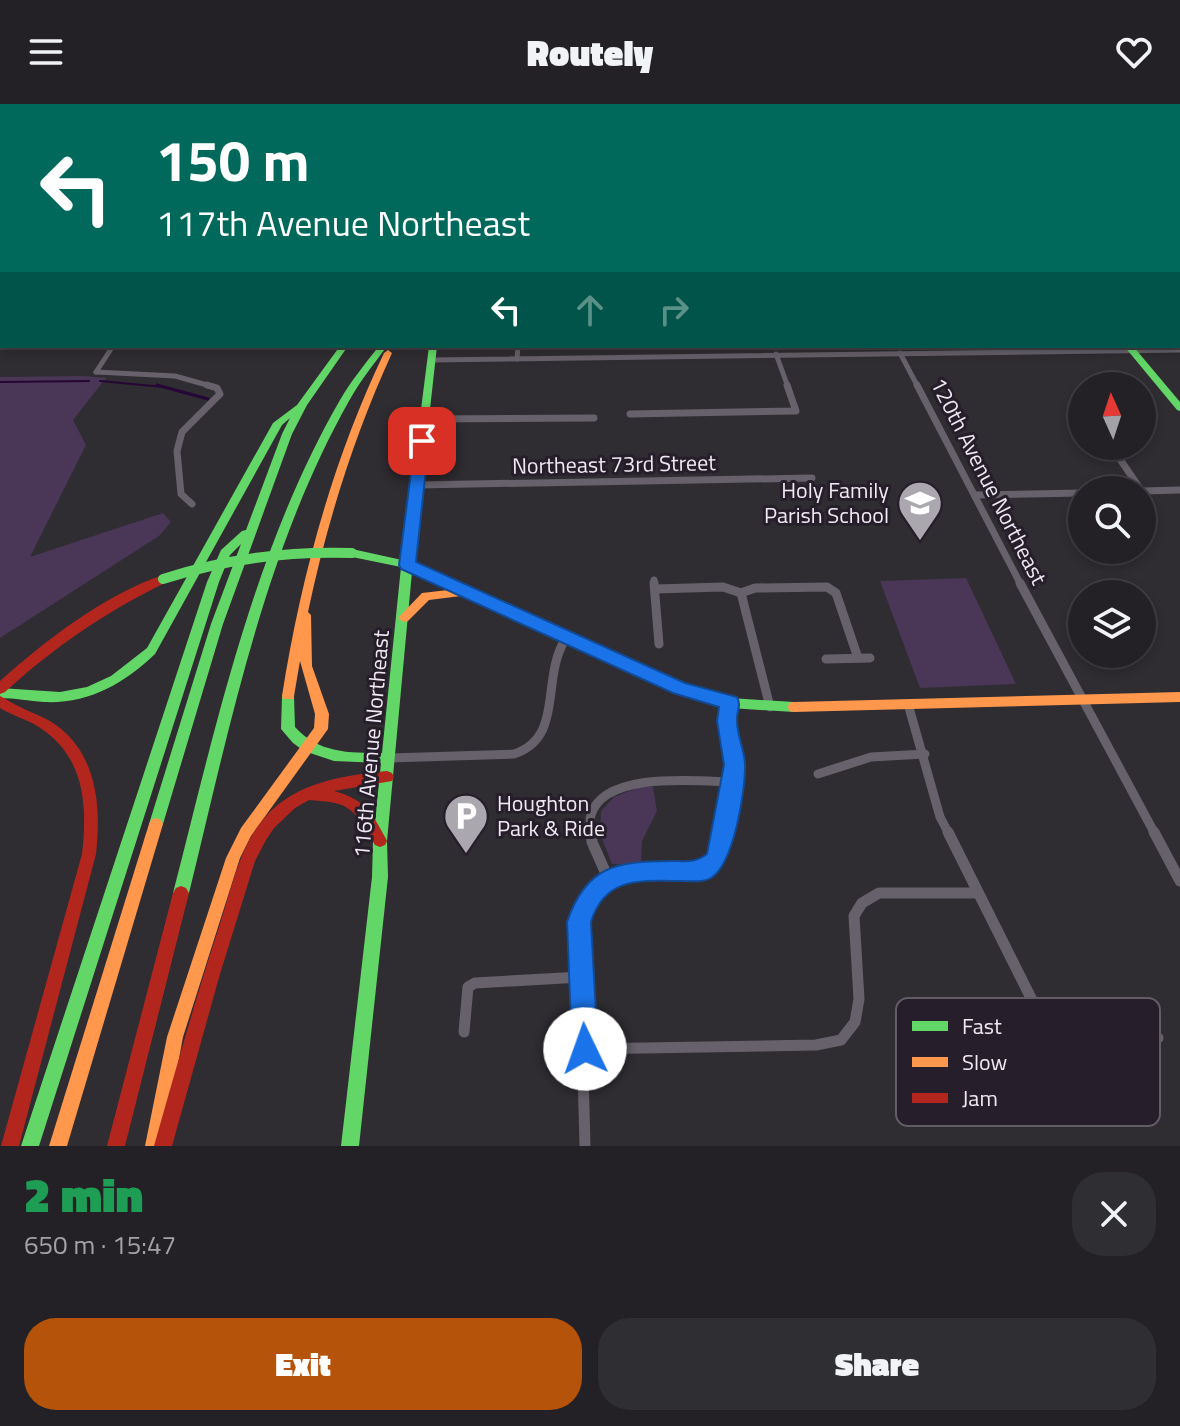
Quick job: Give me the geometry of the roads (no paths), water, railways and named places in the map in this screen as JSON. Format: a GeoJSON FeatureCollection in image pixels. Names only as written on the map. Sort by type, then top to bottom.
{"type":"FeatureCollection","features":[{"type":"Feature","properties":{"kind":"main road"},"geometry":{"type":"LineString","coordinates":[[58,1146],[217,624],[250,529],[282,444],[302,405],[343,348]]}},
{"type":"Feature","properties":{"kind":"main road"},"geometry":{"type":"LineString","coordinates":[[116,1146],[229,707],[282,535],[326,435],[346,398],[382,348]]}},
{"type":"Feature","properties":{"kind":"main road"},"geometry":{"type":"LineString","coordinates":[[389,758],[347,758],[309,748],[296,739],[285,718],[305,615],[338,476],[362,407],[392,348]]}},
{"type":"Feature","properties":{"kind":"main road","name":"116th Avenue Northeast"},"geometry":{"type":"LineString","coordinates":[[350,1146],[380,877],[380,841],[407,565],[433,348]]}},
{"type":"Feature","properties":{"kind":"main road"},"geometry":{"type":"LineString","coordinates":[[1130,348],[1180,408]]}},
{"type":"Feature","properties":{"kind":"main road"},"geometry":{"type":"LineString","coordinates":[[0,691],[17,690],[37,696],[69,697],[108,686],[139,665],[151,651],[278,423],[302,405]]}},
{"type":"Feature","properties":{"kind":"main road"},"geometry":{"type":"LineString","coordinates":[[30,1146],[213,582],[225,553],[250,529]]}},
{"type":"Feature","properties":{"kind":"main road"},"geometry":{"type":"LineString","coordinates":[[0,691],[42,648],[121,597],[163,579],[220,561],[259,554],[308,551],[352,553],[407,565],[680,688],[730,703],[770,707],[1180,697]]}},
{"type":"Feature","properties":{"kind":"main road"},"geometry":{"type":"LineString","coordinates":[[402,621],[419,598],[439,591],[469,594]]}},
{"type":"Feature","properties":{"kind":"main road"},"geometry":{"type":"LineString","coordinates":[[154,1146],[157,1107],[170,1053],[233,858],[246,832],[319,735],[322,714],[306,666],[305,615]]}},
{"type":"Feature","properties":{"kind":"main road"},"geometry":{"type":"LineString","coordinates":[[0,701],[4,708],[40,721],[68,743],[86,772],[94,814],[89,854],[10,1146]]}},
{"type":"Feature","properties":{"kind":"main road"},"geometry":{"type":"LineString","coordinates":[[163,1146],[248,862],[267,825],[290,804],[336,782],[387,777]]}},
{"type":"Feature","properties":{"kind":"main road"},"geometry":{"type":"LineString","coordinates":[[306,796],[339,796],[354,802],[362,808],[380,841]]}},
{"type":"Feature","properties":{"kind":"street"},"geometry":{"type":"LineString","coordinates":[[112,348],[96,372],[175,376],[217,388],[220,394],[217,400],[192,418],[179,434],[177,451],[181,494],[192,504]]}},
{"type":"Feature","properties":{"kind":"street"},"geometry":{"type":"LineString","coordinates":[[517,359],[518,348]]}},
{"type":"Feature","properties":{"kind":"street"},"geometry":{"type":"LineString","coordinates":[[603,348],[604,357]]}},
{"type":"Feature","properties":{"kind":"street"},"geometry":{"type":"LineString","coordinates":[[431,360],[1130,348],[1180,350]]}},
{"type":"Feature","properties":{"kind":"street","name":"120th Avenue Northeast"},"geometry":{"type":"LineString","coordinates":[[900,353],[1180,881]]}},
{"type":"Feature","properties":{"kind":"street"},"geometry":{"type":"LineString","coordinates":[[630,414],[796,411],[776,354]]}},
{"type":"Feature","properties":{"kind":"street"},"geometry":{"type":"LineString","coordinates":[[424,419],[594,418]]}},
{"type":"Feature","properties":{"kind":"street","name":"Northeast 73rd Street"},"geometry":{"type":"LineString","coordinates":[[417,485],[812,478]]}},
{"type":"Feature","properties":{"kind":"street"},"geometry":{"type":"LineString","coordinates":[[1156,491],[1180,490]]}},
{"type":"Feature","properties":{"kind":"street"},"geometry":{"type":"LineString","coordinates":[[975,495],[1068,493]]}},
{"type":"Feature","properties":{"kind":"street"},"geometry":{"type":"LineString","coordinates":[[659,644],[654,584],[723,587],[741,593],[755,588],[831,588],[836,593],[858,658]]}},
{"type":"Feature","properties":{"kind":"street"},"geometry":{"type":"LineString","coordinates":[[741,593],[770,707]]}},
{"type":"Feature","properties":{"kind":"street"},"geometry":{"type":"LineString","coordinates":[[389,758],[514,754],[529,749],[550,715],[551,663],[555,651],[566,638]]}},
{"type":"Feature","properties":{"kind":"street"},"geometry":{"type":"LineString","coordinates":[[826,659],[870,658]]}},
{"type":"Feature","properties":{"kind":"street"},"geometry":{"type":"LineString","coordinates":[[585,1146],[585,1049],[579,922],[585,905],[608,878],[646,871],[702,871],[715,861],[721,847],[735,765],[727,721],[730,703]]}},
{"type":"Feature","properties":{"kind":"street"},"geometry":{"type":"LineString","coordinates":[[908,704],[925,754],[940,817],[1031,998]]}},
{"type":"Feature","properties":{"kind":"street"},"geometry":{"type":"LineString","coordinates":[[818,774],[871,757],[925,754]]}},
{"type":"Feature","properties":{"kind":"street"},"geometry":{"type":"LineString","coordinates":[[608,878],[595,852],[590,829],[597,801],[611,790],[639,781],[731,782]]}},
{"type":"Feature","properties":{"kind":"street"},"geometry":{"type":"LineString","coordinates":[[585,1049],[816,1045],[841,1040],[855,1022],[859,999],[854,916],[862,903],[879,893],[976,893]]}},
{"type":"Feature","properties":{"kind":"street"},"geometry":{"type":"LineString","coordinates":[[464,1032],[468,987],[475,983],[581,977]]}},
{"type":"Feature","properties":{"kind":"waterway"},"geometry":{"type":"LineString","coordinates":[[0,382],[89,381]]}},
{"type":"Feature","properties":{"kind":"waterway"},"geometry":{"type":"LineString","coordinates":[[100,381],[164,387]]}},
{"type":"Feature","properties":{"kind":"waterway"},"geometry":{"type":"LineString","coordinates":[[157,385],[208,399]]}},
{"type":"Feature","properties":{"kind":"place","name":"Holy Family Parish School"},"geometry":{"type":"Point","coordinates":[920,542]}},
{"type":"Feature","properties":{"kind":"place","name":"Houghton Park & Ride"},"geometry":{"type":"Point","coordinates":[466,855]}}]}
